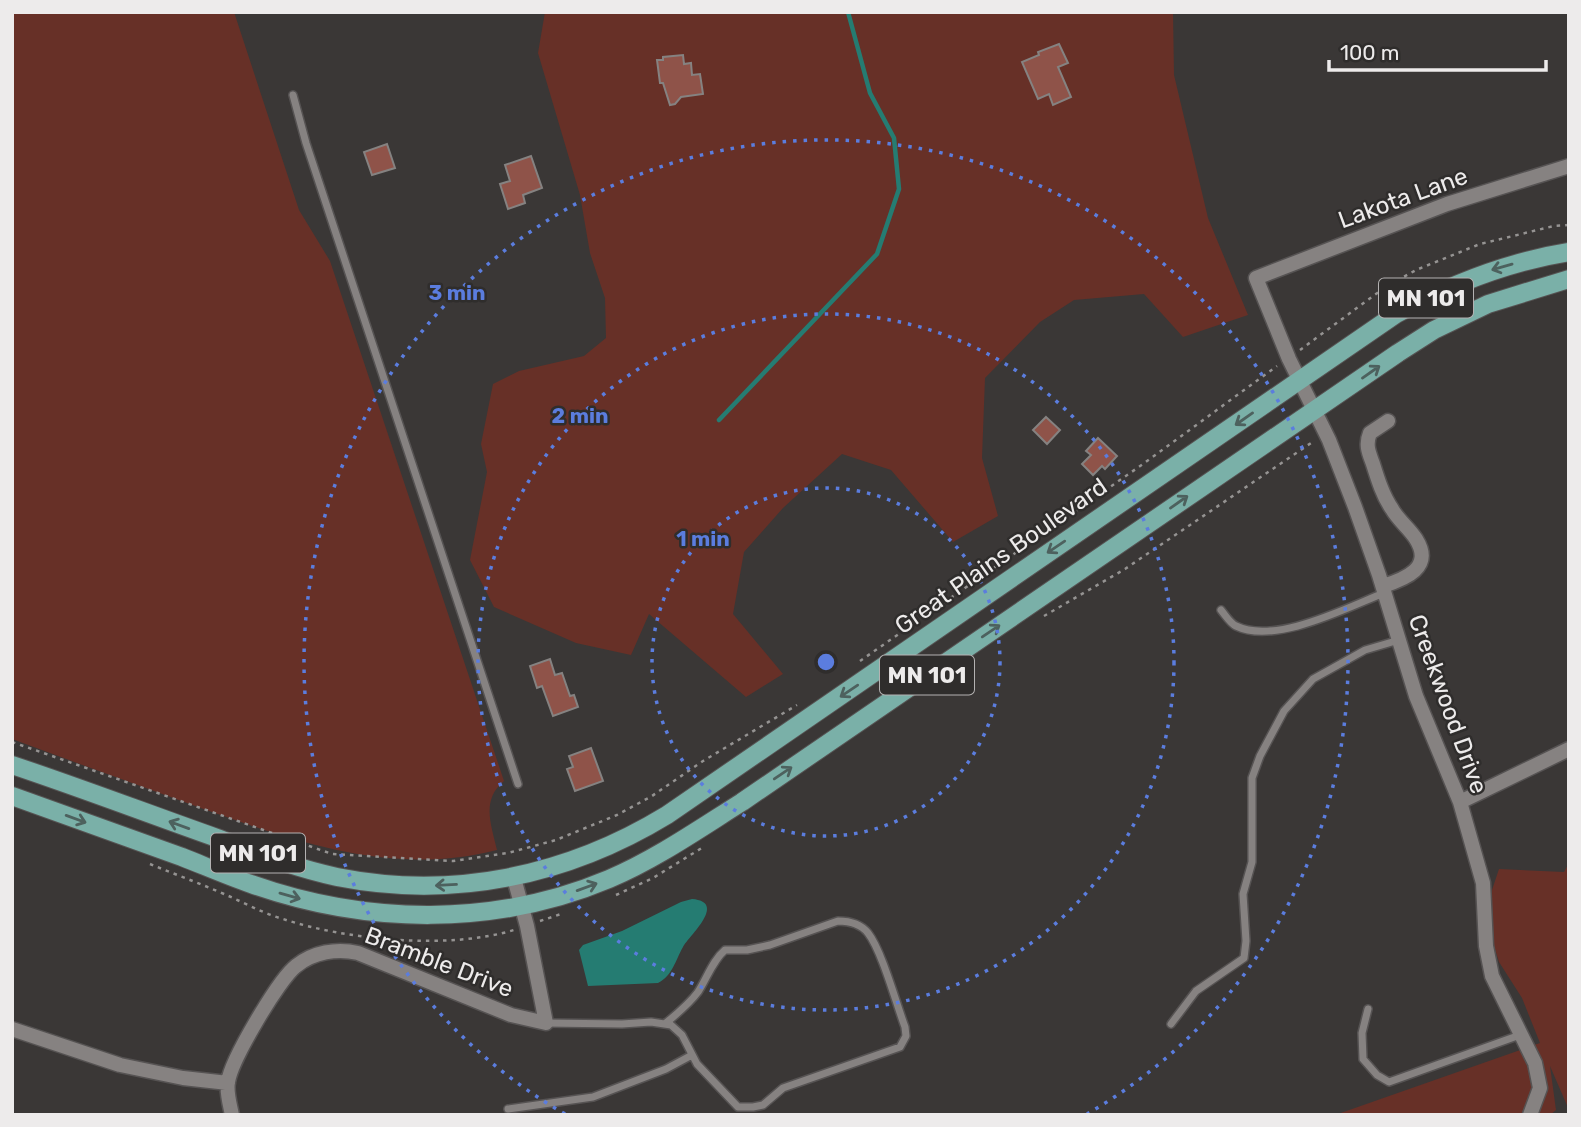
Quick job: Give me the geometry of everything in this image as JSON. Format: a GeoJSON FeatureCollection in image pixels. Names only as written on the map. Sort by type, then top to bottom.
{"type":"FeatureCollection","features":[{"type":"Feature","properties":{"kind":"main road","name":"Great Plains Boulevard"},"geometry":{"type":"LineString","coordinates":[[12,765],[280,863],[323,874],[416,886],[468,884],[514,878],[550,869],[630,837],[667,816],[1396,314],[1445,289],[1495,269],[1569,252]]}},
{"type":"Feature","properties":{"kind":"main road","name":"MN 101"},"geometry":{"type":"LineString","coordinates":[[12,796],[253,885],[323,904],[386,913],[439,916],[522,908],[607,880],[685,838],[742,802],[1398,353],[1444,325],[1488,304],[1569,279]]}},
{"type":"Feature","properties":{"kind":"street","name":"Lakota Lane"},"geometry":{"type":"LineString","coordinates":[[1256,278],[1447,204],[1569,166]]}},
{"type":"Feature","properties":{"kind":"street","name":"Creekwood Drive"},"geometry":{"type":"LineString","coordinates":[[1256,278],[1289,359],[1325,433],[1359,519],[1384,589],[1416,696],[1460,802],[1483,883],[1486,946],[1492,975],[1535,1063],[1540,1088],[1530,1115]]}},
{"type":"Feature","properties":{"kind":"street"},"geometry":{"type":"LineString","coordinates":[[1384,589],[1412,574],[1420,564],[1417,541],[1386,499],[1367,448],[1370,433],[1388,421]]}},
{"type":"Feature","properties":{"kind":"street"},"geometry":{"type":"LineString","coordinates":[[1460,802],[1569,749]]}},
{"type":"Feature","properties":{"kind":"street","name":"Bramble Drive"},"geometry":{"type":"LineString","coordinates":[[232,1115],[228,1083],[242,1044],[291,970],[309,958],[328,952],[358,953],[511,1014],[547,1023],[514,878]]}},
{"type":"Feature","properties":{"kind":"street"},"geometry":{"type":"LineString","coordinates":[[12,1029],[120,1065],[183,1078],[228,1083]]}},
{"type":"Feature","properties":{"kind":"lane"},"geometry":{"type":"LineString","coordinates":[[293,95],[306,143],[518,784]]}},
{"type":"Feature","properties":{"kind":"lane"},"geometry":{"type":"LineString","coordinates":[[1221,610],[1234,625],[1255,633],[1286,629],[1327,615],[1384,589]]}},
{"type":"Feature","properties":{"kind":"lane"},"geometry":{"type":"LineString","coordinates":[[1171,1024],[1196,990],[1244,958],[1246,941],[1243,894],[1252,862],[1252,778],[1260,756],[1284,711],[1313,679],[1365,650],[1399,640]]}},
{"type":"Feature","properties":{"kind":"lane"},"geometry":{"type":"LineString","coordinates":[[547,1023],[666,1023],[696,995],[725,950],[747,950],[770,945],[838,920],[850,921],[868,933],[895,1000],[906,1037],[900,1046],[783,1088],[763,1105],[738,1107],[697,1064],[682,1035],[666,1023]]}},
{"type":"Feature","properties":{"kind":"lane"},"geometry":{"type":"LineString","coordinates":[[1368,1009],[1362,1033],[1363,1059],[1377,1075],[1389,1082],[1520,1035]]}},
{"type":"Feature","properties":{"kind":"lane"},"geometry":{"type":"LineString","coordinates":[[508,1109],[593,1097],[666,1069],[692,1055]]}},
{"type":"Feature","properties":{"kind":"path"},"geometry":{"type":"LineString","coordinates":[[854,665],[1143,464],[1384,288],[1416,270],[1480,244],[1554,226],[1569,225]]}},
{"type":"Feature","properties":{"kind":"path"},"geometry":{"type":"LineString","coordinates":[[1042,618],[1125,569],[1325,433]]}},
{"type":"Feature","properties":{"kind":"path"},"geometry":{"type":"LineString","coordinates":[[12,742],[332,854],[453,861],[508,853],[556,840],[617,815],[652,796],[703,761],[801,702]]}},
{"type":"Feature","properties":{"kind":"path"},"geometry":{"type":"LineString","coordinates":[[610,897],[653,878],[707,845]]}},
{"type":"Feature","properties":{"kind":"path"},"geometry":{"type":"LineString","coordinates":[[141,860],[280,919],[395,940],[433,941],[500,935],[570,911]]}},
{"type":"Feature","properties":{"kind":"shaded area"},"geometry":{"type":"Polygon","coordinates":[[[12,12],[234,12],[299,210],[330,261],[504,781],[492,796],[490,804],[497,850],[417,860],[339,850],[263,829],[12,739],[12,12]]]}},
{"type":"Feature","properties":{"kind":"shaded area"},"geometry":{"type":"Polygon","coordinates":[[[545,12],[1173,12],[1174,75],[1208,218],[1248,315],[1183,337],[1144,294],[1074,300],[1040,322],[985,378],[982,458],[998,516],[953,542],[891,470],[842,454],[783,508],[744,552],[733,614],[783,674],[746,697],[649,614],[631,655],[576,643],[494,607],[470,560],[487,472],[481,444],[493,384],[519,371],[584,356],[606,338],[605,298],[590,253],[580,195],[538,53],[545,12]]]}},
{"type":"Feature","properties":{"kind":"shaded area"},"geometry":{"type":"Polygon","coordinates":[[[1569,863],[1569,1110],[1550,1066],[1556,1110],[1550,1115],[1335,1115],[1540,1043],[1522,998],[1499,962],[1484,914],[1499,869],[1564,872],[1569,863]]]}},
{"type":"Feature","properties":{"kind":"water"},"geometry":{"type":"Polygon","coordinates":[[[692,899],[702,901],[707,906],[707,913],[663,980],[658,983],[588,986],[579,950],[583,945],[622,931],[692,899]]]}},
{"type":"Feature","properties":{"kind":"building"},"geometry":{"type":"Polygon","coordinates":[[[1059,44],[1068,63],[1058,67],[1071,97],[1053,105],[1049,94],[1038,99],[1022,62],[1059,44]]]}},
{"type":"Feature","properties":{"kind":"building"},"geometry":{"type":"Polygon","coordinates":[[[683,55],[684,64],[691,63],[692,75],[700,74],[703,94],[681,97],[675,104],[670,105],[663,83],[660,83],[657,60],[683,55]]]}},
{"type":"Feature","properties":{"kind":"building"},"geometry":{"type":"Polygon","coordinates":[[[387,144],[395,168],[372,175],[364,152],[387,144]]]}},
{"type":"Feature","properties":{"kind":"building"},"geometry":{"type":"Polygon","coordinates":[[[531,156],[542,188],[523,195],[525,203],[508,209],[500,184],[510,181],[505,165],[531,156]]]}},
{"type":"Feature","properties":{"kind":"building"},"geometry":{"type":"Polygon","coordinates":[[[1046,417],[1060,430],[1047,444],[1033,430],[1046,417]]]}},
{"type":"Feature","properties":{"kind":"building"},"geometry":{"type":"Polygon","coordinates":[[[1098,438],[1117,456],[1105,469],[1102,466],[1093,475],[1082,464],[1091,455],[1086,451],[1098,438]]]}},
{"type":"Feature","properties":{"kind":"building"},"geometry":{"type":"Polygon","coordinates":[[[550,659],[555,675],[562,673],[570,696],[574,695],[578,707],[553,716],[542,686],[537,688],[530,666],[550,659]]]}},
{"type":"Feature","properties":{"kind":"building"},"geometry":{"type":"Polygon","coordinates":[[[591,748],[603,781],[575,791],[567,769],[573,767],[569,756],[591,748]]]}},
{"type":"Feature","properties":{"kind":"waterway"},"geometry":{"type":"LineString","coordinates":[[719,420],[877,254],[899,189],[894,138],[870,93],[848,12]]}}]}
